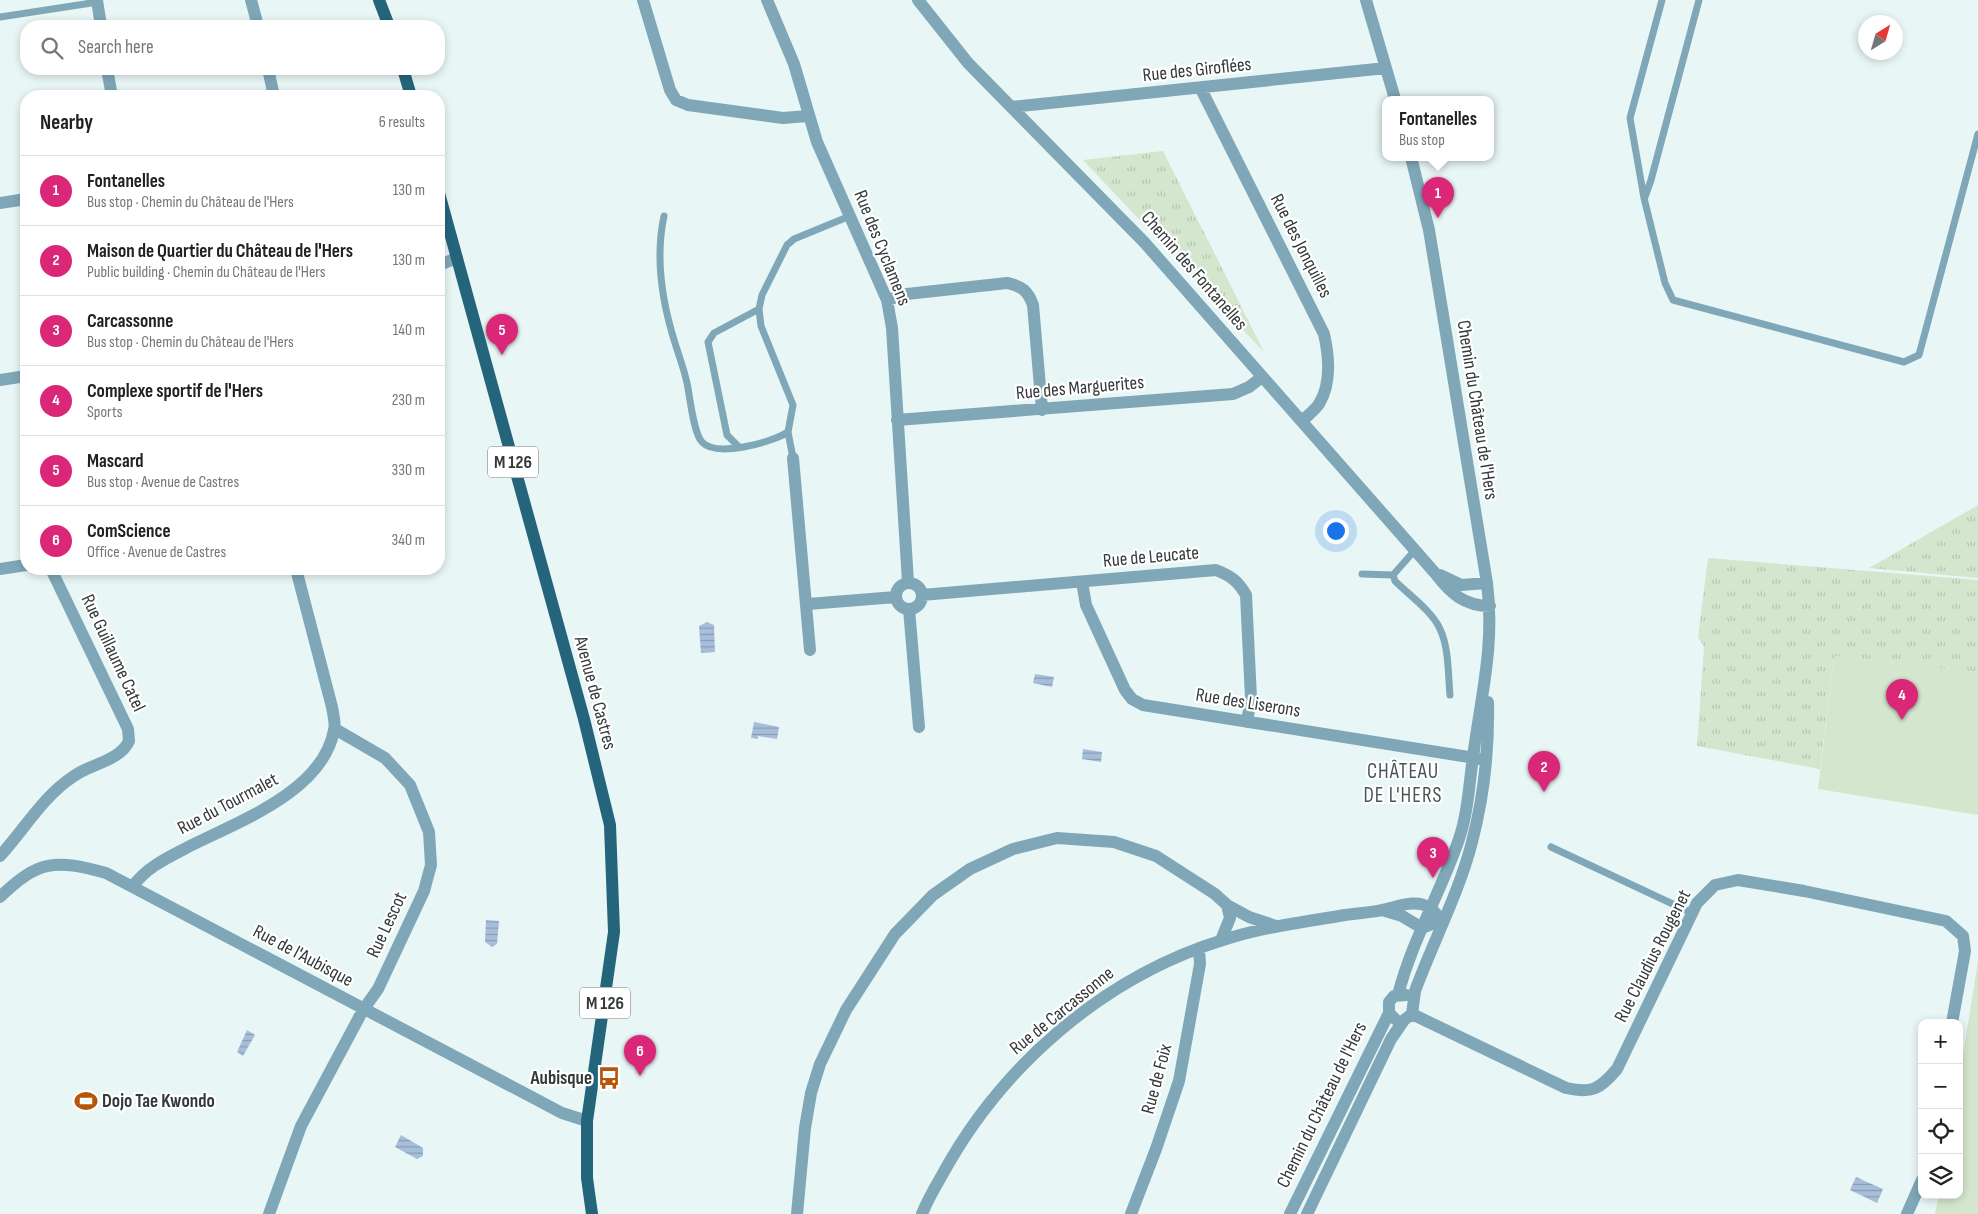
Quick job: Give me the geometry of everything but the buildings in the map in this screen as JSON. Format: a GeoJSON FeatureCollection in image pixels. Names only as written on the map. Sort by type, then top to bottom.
{"type":"FeatureCollection","features":[{"type":"Feature","properties":{"kind":"main road"},"geometry":{"type":"LineString","coordinates":[[379,0],[387,20]]}},
{"type":"Feature","properties":{"kind":"main road"},"geometry":{"type":"LineString","coordinates":[[405,75],[409,90]]}},
{"type":"Feature","properties":{"kind":"main road","name":"Avenue de Castres"},"geometry":{"type":"LineString","coordinates":[[445,215],[584,719],[610,825],[614,884],[614,932],[588,1122],[587,1178],[592,1214]]}},
{"type":"Feature","properties":{"kind":"street"},"geometry":{"type":"LineString","coordinates":[[251,0],[256,20]]}},
{"type":"Feature","properties":{"kind":"street"},"geometry":{"type":"LineString","coordinates":[[643,0],[670,90],[676,100],[688,105],[783,118],[808,116]]}},
{"type":"Feature","properties":{"kind":"street","name":"Rue des Cyclamens"},"geometry":{"type":"LineString","coordinates":[[767,0],[794,64],[808,116],[887,300],[892,328],[908,582]]}},
{"type":"Feature","properties":{"kind":"street","name":"Chemin des Fontanelles"},"geometry":{"type":"LineString","coordinates":[[918,0],[947,39],[1011,108],[1144,242],[1415,550],[1446,589],[1459,599],[1473,604],[1490,606]]}},
{"type":"Feature","properties":{"kind":"street"},"geometry":{"type":"LineString","coordinates":[[1366,0],[1393,96]]}},
{"type":"Feature","properties":{"kind":"street"},"geometry":{"type":"LineString","coordinates":[[97,1],[100,20]]}},
{"type":"Feature","properties":{"kind":"street","name":"Rue des Giroflées"},"geometry":{"type":"LineString","coordinates":[[1011,108],[1386,68]]}},
{"type":"Feature","properties":{"kind":"street"},"geometry":{"type":"LineString","coordinates":[[109,75],[111,90]]}},
{"type":"Feature","properties":{"kind":"street"},"geometry":{"type":"LineString","coordinates":[[269,75],[273,90]]}},
{"type":"Feature","properties":{"kind":"street","name":"Rue des Jonquilles"},"geometry":{"type":"LineString","coordinates":[[1201,89],[1324,334],[1328,354],[1328,378],[1319,404],[1302,421]]}},
{"type":"Feature","properties":{"kind":"street","name":"Chemin du Château de l'Hers"},"geometry":{"type":"LineString","coordinates":[[1307,1214],[1391,1039],[1409,1012],[1472,843],[1480,805],[1489,736],[1488,672],[1491,628],[1488,583],[1429,230],[1412,161]]}},
{"type":"Feature","properties":{"kind":"street"},"geometry":{"type":"LineString","coordinates":[[0,203],[20,200]]}},
{"type":"Feature","properties":{"kind":"street"},"geometry":{"type":"LineString","coordinates":[[445,263],[457,258]]}},
{"type":"Feature","properties":{"kind":"street"},"geometry":{"type":"LineString","coordinates":[[887,300],[925,292],[1007,282],[1018,285],[1029,293],[1033,305],[1042,410]]}},
{"type":"Feature","properties":{"kind":"street"},"geometry":{"type":"LineString","coordinates":[[0,380],[20,377]]}},
{"type":"Feature","properties":{"kind":"street","name":"Rue des Marguerites"},"geometry":{"type":"LineString","coordinates":[[897,420],[1233,394],[1249,387],[1262,377]]}},
{"type":"Feature","properties":{"kind":"street"},"geometry":{"type":"LineString","coordinates":[[793,458],[808,604],[810,650]]}},
{"type":"Feature","properties":{"kind":"street"},"geometry":{"type":"LineString","coordinates":[[0,569],[20,566]]}},
{"type":"Feature","properties":{"kind":"street","name":"Rue de Leucate"},"geometry":{"type":"LineString","coordinates":[[922,595],[1216,570],[1228,575],[1239,583],[1246,595],[1250,698],[1247,722]]}},
{"type":"Feature","properties":{"kind":"street","name":"Chemin des Fontanelles"},"geometry":{"type":"LineString","coordinates":[[1435,573],[1461,585],[1488,583]]}},
{"type":"Feature","properties":{"kind":"street","name":"Rue Guillaume Catel"},"geometry":{"type":"LineString","coordinates":[[0,855],[60,786],[74,775],[120,753],[129,741],[128,729],[54,575]]}},
{"type":"Feature","properties":{"kind":"street","name":"Rue du Tourmalet"},"geometry":{"type":"LineString","coordinates":[[133,886],[143,873],[166,858],[279,801],[294,790],[319,764],[329,748],[335,729],[332,708],[298,575]]}},
{"type":"Feature","properties":{"kind":"street"},"geometry":{"type":"LineString","coordinates":[[908,582],[918,585],[922,595],[919,605],[909,609],[900,605],[896,597],[899,587],[908,582]]}},
{"type":"Feature","properties":{"kind":"street","name":"Rue des Liserons"},"geometry":{"type":"LineString","coordinates":[[1082,582],[1086,605],[1125,690],[1132,699],[1143,705],[1486,760]]}},
{"type":"Feature","properties":{"kind":"street"},"geometry":{"type":"LineString","coordinates":[[808,604],[896,597]]}},
{"type":"Feature","properties":{"kind":"street"},"geometry":{"type":"LineString","coordinates":[[909,609],[919,727]]}},
{"type":"Feature","properties":{"kind":"street","name":"Chemin du Château de l'Hers"},"geometry":{"type":"LineString","coordinates":[[1290,1214],[1389,1013],[1389,1002],[1398,995],[1422,928],[1460,837],[1468,803],[1473,757],[1488,672]]}},
{"type":"Feature","properties":{"kind":"street","name":"Rue Lescot"},"geometry":{"type":"LineString","coordinates":[[269,1214],[301,1126],[363,1010],[378,989],[424,891],[431,865],[429,832],[416,797],[399,772],[385,758],[335,729]]}},
{"type":"Feature","properties":{"kind":"street"},"geometry":{"type":"LineString","coordinates":[[798,1214],[805,1128],[811,1093],[820,1064],[846,1010],[895,934],[933,895],[970,869],[1013,849],[1058,838],[1114,842],[1156,856],[1215,894],[1227,905],[1249,917],[1276,926]]}},
{"type":"Feature","properties":{"kind":"street","name":"Rue de l'Aubisque"},"geometry":{"type":"LineString","coordinates":[[0,897],[20,878],[37,868],[51,865],[88,868],[106,873],[363,1010],[562,1113],[588,1122]]}},
{"type":"Feature","properties":{"kind":"street","name":"Rue Claudius Rougenet"},"geometry":{"type":"LineString","coordinates":[[1409,1012],[1566,1088],[1587,1091],[1596,1089],[1605,1084],[1617,1069],[1692,913],[1705,892],[1715,885],[1738,880],[1814,893],[1946,921],[1963,936],[1965,951],[1953,1019]]}},
{"type":"Feature","properties":{"kind":"street","name":"Rue de Carcassonne"},"geometry":{"type":"LineString","coordinates":[[922,1214],[950,1161],[972,1125],[1024,1062],[1103,998],[1138,975],[1221,940],[1276,926],[1382,910],[1408,904],[1422,905],[1430,908]]}},
{"type":"Feature","properties":{"kind":"street"},"geometry":{"type":"LineString","coordinates":[[1221,940],[1230,918],[1227,905]]}},
{"type":"Feature","properties":{"kind":"street"},"geometry":{"type":"LineString","coordinates":[[1422,928],[1442,922],[1430,908]]}},
{"type":"Feature","properties":{"kind":"street","name":"Rue de Carcassonne"},"geometry":{"type":"LineString","coordinates":[[1382,910],[1402,916],[1422,928]]}},
{"type":"Feature","properties":{"kind":"street","name":"Rue de Foix"},"geometry":{"type":"LineString","coordinates":[[1130,1214],[1156,1149],[1179,1081],[1200,964],[1199,948]]}},
{"type":"Feature","properties":{"kind":"street"},"geometry":{"type":"LineString","coordinates":[[1398,995],[1405,995],[1409,1012]]}},
{"type":"Feature","properties":{"kind":"street","name":"Chemin du Château de l'Hers"},"geometry":{"type":"LineString","coordinates":[[1389,1013],[1396,1019],[1409,1012]]}},
{"type":"Feature","properties":{"kind":"street"},"geometry":{"type":"LineString","coordinates":[[1907,1214],[1918,1189]]}},
{"type":"Feature","properties":{"kind":"lane"},"geometry":{"type":"LineString","coordinates":[[1662,0],[1630,118],[1644,198],[1665,283],[1673,300],[1904,362],[1919,355],[1978,134]]}},
{"type":"Feature","properties":{"kind":"lane"},"geometry":{"type":"LineString","coordinates":[[1644,198],[1651,180],[1699,0]]}},
{"type":"Feature","properties":{"kind":"lane"},"geometry":{"type":"LineString","coordinates":[[0,16],[97,1]]}},
{"type":"Feature","properties":{"kind":"lane"},"geometry":{"type":"LineString","coordinates":[[664,216],[659,238],[662,287],[674,342],[684,368],[697,432],[702,442],[713,448],[748,447],[780,437],[788,432]]}},
{"type":"Feature","properties":{"kind":"lane"},"geometry":{"type":"LineString","coordinates":[[793,458],[788,432],[793,405],[761,326],[759,309],[762,295],[787,245],[794,239],[850,216]]}},
{"type":"Feature","properties":{"kind":"lane"},"geometry":{"type":"LineString","coordinates":[[739,447],[727,434],[708,342],[714,333],[759,309]]}},
{"type":"Feature","properties":{"kind":"lane"},"geometry":{"type":"LineString","coordinates":[[1393,575],[1415,550]]}},
{"type":"Feature","properties":{"kind":"lane"},"geometry":{"type":"LineString","coordinates":[[1362,574],[1393,575]]}},
{"type":"Feature","properties":{"kind":"lane"},"geometry":{"type":"LineString","coordinates":[[1393,575],[1395,581],[1434,620],[1441,630],[1450,694]]}},
{"type":"Feature","properties":{"kind":"lane"},"geometry":{"type":"LineString","coordinates":[[1551,847],[1692,913]]}},
{"type":"Feature","properties":{"kind":"green space"},"geometry":{"type":"Polygon","coordinates":[[[1163,151],[1264,352],[1083,160],[1163,151]]]}},
{"type":"Feature","properties":{"kind":"green space"},"geometry":{"type":"Polygon","coordinates":[[[1978,505],[1978,578],[1869,568],[1978,505]]]}},
{"type":"Feature","properties":{"kind":"green space"},"geometry":{"type":"Polygon","coordinates":[[[1708,558],[1978,580],[1978,672],[1834,656],[1820,769],[1697,746],[1704,647],[1698,637],[1708,558]]]}},
{"type":"Feature","properties":{"kind":"green space"},"geometry":{"type":"Polygon","coordinates":[[[1834,656],[1978,672],[1978,815],[1818,789],[1834,656]]]}},
{"type":"Feature","properties":{"kind":"green space"},"geometry":{"type":"Polygon","coordinates":[[[1978,961],[1978,1214],[1935,1214],[1938,1199],[1963,1199],[1963,1054],[1978,961]]]}},
{"type":"Feature","properties":{"kind":"water"},"geometry":{"type":"Polygon","coordinates":[[[707,622],[714,625],[715,652],[701,653],[699,626],[707,622]]]}},
{"type":"Feature","properties":{"kind":"water"},"geometry":{"type":"Polygon","coordinates":[[[1035,674],[1054,677],[1052,687],[1033,683],[1035,674]]]}},
{"type":"Feature","properties":{"kind":"water"},"geometry":{"type":"Polygon","coordinates":[[[754,722],[779,727],[777,739],[758,736],[758,739],[751,738],[754,722]]]}},
{"type":"Feature","properties":{"kind":"water"},"geometry":{"type":"Polygon","coordinates":[[[1083,749],[1102,752],[1101,762],[1082,759],[1083,749]]]}},
{"type":"Feature","properties":{"kind":"water"},"geometry":{"type":"Polygon","coordinates":[[[486,920],[499,921],[497,944],[492,947],[485,942],[486,920]]]}},
{"type":"Feature","properties":{"kind":"water"},"geometry":{"type":"Polygon","coordinates":[[[247,1030],[255,1035],[243,1056],[237,1052],[247,1030]]]}},
{"type":"Feature","properties":{"kind":"water"},"geometry":{"type":"Polygon","coordinates":[[[401,1135],[423,1148],[423,1156],[417,1159],[395,1147],[401,1135]]]}},
{"type":"Feature","properties":{"kind":"water"},"geometry":{"type":"Polygon","coordinates":[[[1856,1177],[1883,1189],[1877,1203],[1850,1190],[1856,1177]]]}},
{"type":"Feature","properties":{"kind":"place","name":"Fontanelles"},"geometry":{"type":"Point","coordinates":[1438,218]}},
{"type":"Feature","properties":{"kind":"place","name":"Mascard"},"geometry":{"type":"Point","coordinates":[502,355]}},
{"type":"Feature","properties":{"kind":"place","name":"Complexe sportif de l'Hers"},"geometry":{"type":"Point","coordinates":[1902,720]}},
{"type":"Feature","properties":{"kind":"place","name":"Maison de Quartier du Château de l'Hers"},"geometry":{"type":"Point","coordinates":[1544,792]}},
{"type":"Feature","properties":{"kind":"place","name":"Carcassonne"},"geometry":{"type":"Point","coordinates":[1433,878]}},
{"type":"Feature","properties":{"kind":"place","name":"ComScience"},"geometry":{"type":"Point","coordinates":[640,1076]}},
{"type":"Feature","properties":{"kind":"place","name":"Aubisque"},"geometry":{"type":"Point","coordinates":[609,1078]}},
{"type":"Feature","properties":{"kind":"place","name":"Dojo Tae Kwondo"},"geometry":{"type":"Point","coordinates":[86,1101]}},
{"type":"Feature","properties":{"kind":"district","name":"CHÂTEAU DE L'HERS"},"geometry":{"type":"Point","coordinates":[1403,783]}}]}
